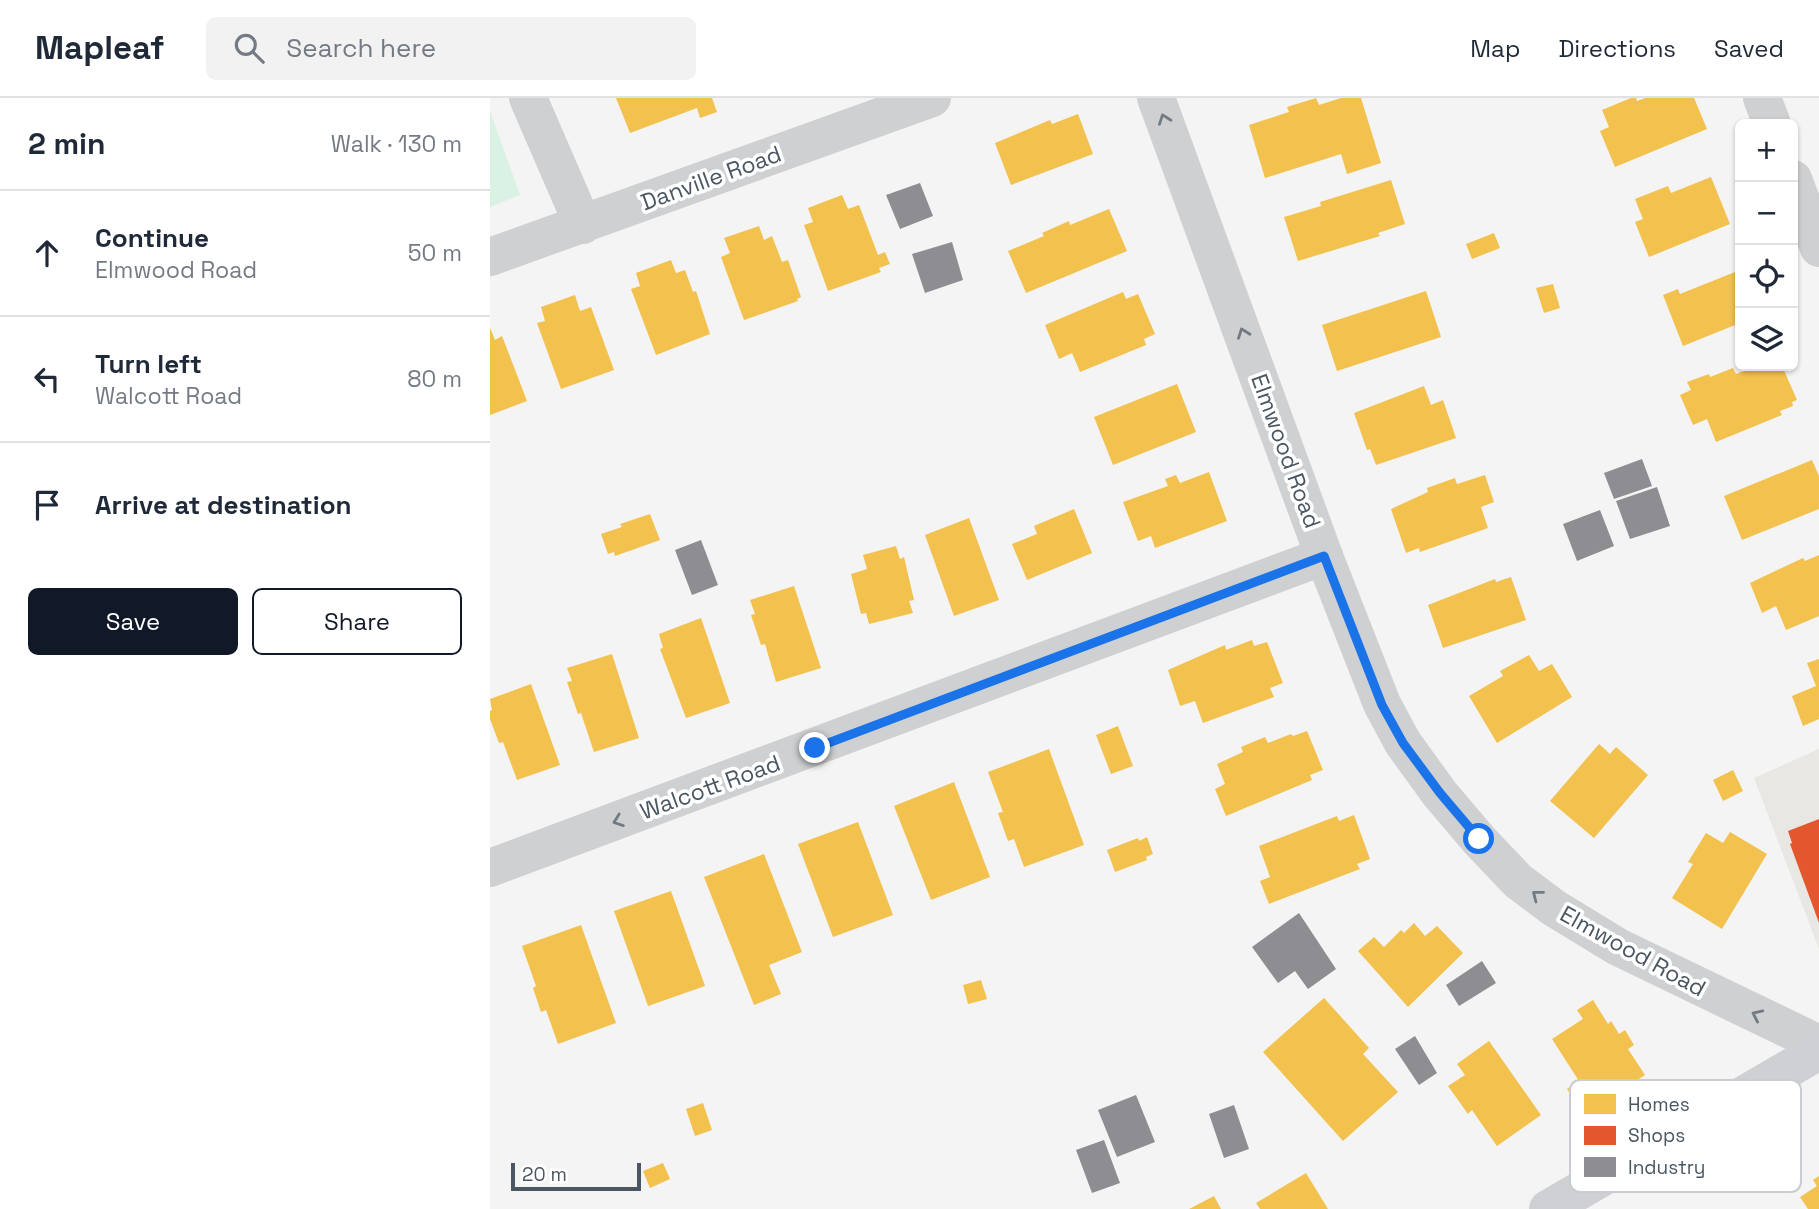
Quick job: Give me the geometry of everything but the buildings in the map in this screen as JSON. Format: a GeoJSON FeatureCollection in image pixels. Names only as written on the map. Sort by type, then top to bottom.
{"type":"FeatureCollection","features":[{"type":"Feature","properties":{"kind":"main road"},"geometry":{"type":"LineString","coordinates":[[1769,1080],[1819,1051]]}},
{"type":"Feature","properties":{"kind":"main road"},"geometry":{"type":"LineString","coordinates":[[1548,1209],[1577,1192]]}},
{"type":"Feature","properties":{"kind":"street"},"geometry":{"type":"LineString","coordinates":[[528,98],[583,225]]}},
{"type":"Feature","properties":{"kind":"street","name":"Danville Road"},"geometry":{"type":"LineString","coordinates":[[490,257],[932,98]]}},
{"type":"Feature","properties":{"kind":"street","name":"Elmwood Road"},"geometry":{"type":"LineString","coordinates":[[1156,98],[1324,556],[1382,705],[1403,743],[1455,812],[1518,881],[1554,908],[1618,947],[1819,1044]]}},
{"type":"Feature","properties":{"kind":"street"},"geometry":{"type":"LineString","coordinates":[[1762,98],[1770,119]]}},
{"type":"Feature","properties":{"kind":"street"},"geometry":{"type":"LineString","coordinates":[[1794,182],[1819,248]]}},
{"type":"Feature","properties":{"kind":"street","name":"Walcott Road"},"geometry":{"type":"LineString","coordinates":[[490,869],[1324,556]]}},
{"type":"Feature","properties":{"kind":"shaded area"},"geometry":{"type":"Polygon","coordinates":[[[1819,749],[1819,949],[1754,778],[1819,749]]]}},
{"type":"Feature","properties":{"kind":"green space"},"geometry":{"type":"Polygon","coordinates":[[[490,111],[520,195],[490,207],[490,111]]]}},
{"type":"Feature","properties":{"kind":"route"},"geometry":{"type":"LineString","coordinates":[[815,748],[1324,556],[1382,705],[1403,743],[1479,839]]}}]}
